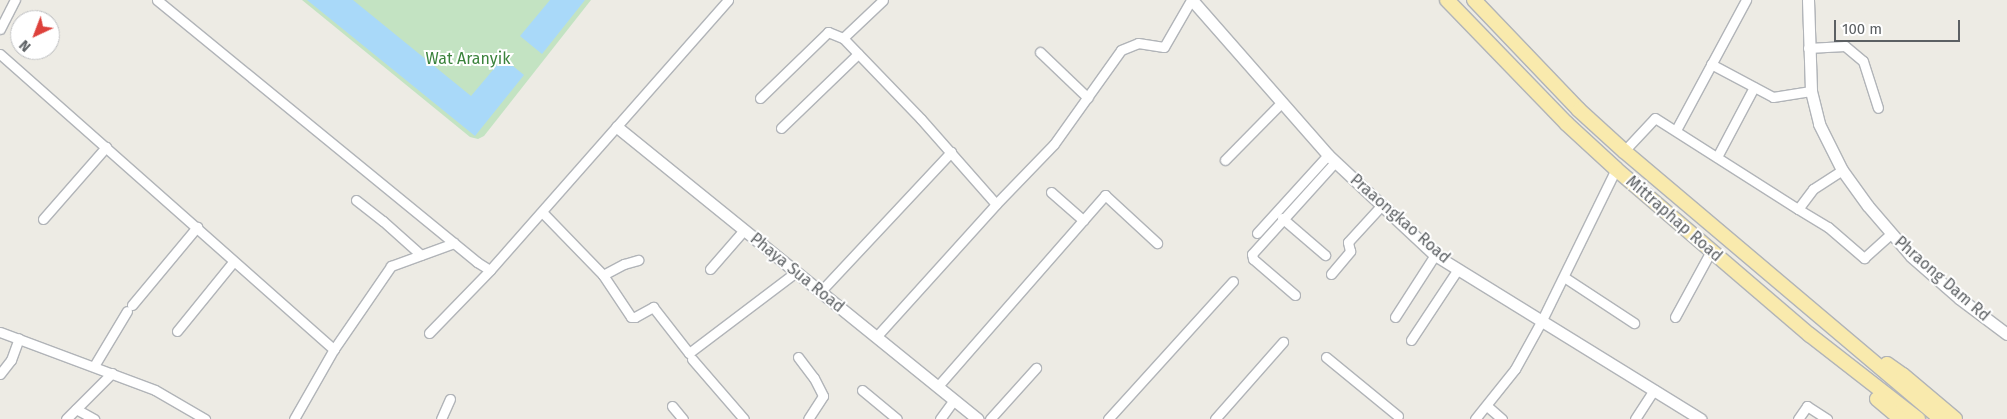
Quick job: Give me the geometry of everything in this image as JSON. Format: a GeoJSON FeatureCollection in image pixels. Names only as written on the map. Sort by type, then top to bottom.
{"type":"FeatureCollection","features":[{"type":"Feature","properties":{"kind":"main road","name":"Mittraphap Road"},"geometry":{"type":"LineString","coordinates":[[1447,0],[1566,123],[1616,169],[1810,336],[1918,419]]}},
{"type":"Feature","properties":{"kind":"main road","name":"Mittraphap Road"},"geometry":{"type":"LineString","coordinates":[[1474,0],[1579,110],[1624,151],[1941,419]]}},
{"type":"Feature","properties":{"kind":"main road"},"geometry":{"type":"LineString","coordinates":[[1810,336],[1901,419]]}},
{"type":"Feature","properties":{"kind":"main road"},"geometry":{"type":"LineString","coordinates":[[1842,336],[1903,374],[1955,419]]}},
{"type":"Feature","properties":{"kind":"street"},"geometry":{"type":"LineString","coordinates":[[0,28],[3,13],[15,0]]}},
{"type":"Feature","properties":{"kind":"street"},"geometry":{"type":"LineString","coordinates":[[157,0],[454,243],[490,270]]}},
{"type":"Feature","properties":{"kind":"street"},"geometry":{"type":"LineString","coordinates":[[429,333],[490,270],[728,0]]}},
{"type":"Feature","properties":{"kind":"street"},"geometry":{"type":"LineString","coordinates":[[843,38],[883,0]]}},
{"type":"Feature","properties":{"kind":"street"},"geometry":{"type":"LineString","coordinates":[[876,337],[996,204],[1054,144],[1121,50],[1138,44],[1164,47],[1191,0]]}},
{"type":"Feature","properties":{"kind":"street","name":"Praaongkao Road"},"geometry":{"type":"LineString","coordinates":[[1191,0],[1332,158],[1381,206],[1435,254],[1701,419]]}},
{"type":"Feature","properties":{"kind":"street"},"geometry":{"type":"LineString","coordinates":[[1676,130],[1746,0]]}},
{"type":"Feature","properties":{"kind":"street","name":"Phraong Dam Rd"},"geometry":{"type":"LineString","coordinates":[[1808,0],[1808,48],[1811,91],[1820,124],[1842,170],[1891,234],[1911,256],[1959,298],[2007,334]]}},
{"type":"Feature","properties":{"kind":"street"},"geometry":{"type":"LineString","coordinates":[[760,98],[828,32],[843,38],[951,152],[996,204]]}},
{"type":"Feature","properties":{"kind":"street"},"geometry":{"type":"LineString","coordinates":[[1808,48],[1845,46],[1863,61],[1878,108]]}},
{"type":"Feature","properties":{"kind":"street"},"geometry":{"type":"LineString","coordinates":[[1040,52],[1088,98]]}},
{"type":"Feature","properties":{"kind":"street"},"geometry":{"type":"LineString","coordinates":[[0,54],[197,227],[233,262],[334,349]]}},
{"type":"Feature","properties":{"kind":"street"},"geometry":{"type":"LineString","coordinates":[[781,128],[858,54]]}},
{"type":"Feature","properties":{"kind":"street"},"geometry":{"type":"LineString","coordinates":[[1711,64],[1773,96],[1811,91]]}},
{"type":"Feature","properties":{"kind":"street"},"geometry":{"type":"LineString","coordinates":[[1717,157],[1754,87]]}},
{"type":"Feature","properties":{"kind":"street"},"geometry":{"type":"LineString","coordinates":[[1225,160],[1281,103]]}},
{"type":"Feature","properties":{"kind":"street"},"geometry":{"type":"LineString","coordinates":[[1624,151],[1655,118],[1798,210],[1828,227],[1864,258],[1891,234]]}},
{"type":"Feature","properties":{"kind":"street","name":"Phaya Sua Road"},"geometry":{"type":"LineString","coordinates":[[617,127],[978,419]]}},
{"type":"Feature","properties":{"kind":"street"},"geometry":{"type":"LineString","coordinates":[[43,219],[106,147]]}},
{"type":"Feature","properties":{"kind":"street"},"geometry":{"type":"LineString","coordinates":[[820,292],[951,152]]}},
{"type":"Feature","properties":{"kind":"street"},"geometry":{"type":"LineString","coordinates":[[1295,295],[1252,257],[1253,251],[1332,158]]}},
{"type":"Feature","properties":{"kind":"street"},"geometry":{"type":"LineString","coordinates":[[1256,232],[1332,158]]}},
{"type":"Feature","properties":{"kind":"street"},"geometry":{"type":"LineString","coordinates":[[1475,419],[1515,369],[1564,277],[1616,169]]}},
{"type":"Feature","properties":{"kind":"street"},"geometry":{"type":"LineString","coordinates":[[1798,210],[1813,189],[1842,170]]}},
{"type":"Feature","properties":{"kind":"street"},"geometry":{"type":"LineString","coordinates":[[1051,192],[1083,220]]}},
{"type":"Feature","properties":{"kind":"street"},"geometry":{"type":"LineString","coordinates":[[938,386],[1105,194],[1157,243]]}},
{"type":"Feature","properties":{"kind":"street"},"geometry":{"type":"LineString","coordinates":[[356,200],[400,235],[421,256]]}},
{"type":"Feature","properties":{"kind":"street"},"geometry":{"type":"LineString","coordinates":[[1330,274],[1350,251],[1348,242],[1381,206]]}},
{"type":"Feature","properties":{"kind":"street"},"geometry":{"type":"LineString","coordinates":[[542,212],[603,275],[631,316],[635,318],[653,306],[689,353],[796,272]]}},
{"type":"Feature","properties":{"kind":"street"},"geometry":{"type":"LineString","coordinates":[[1282,218],[1325,255]]}},
{"type":"Feature","properties":{"kind":"street"},"geometry":{"type":"LineString","coordinates":[[94,366],[130,308],[197,227]]}},
{"type":"Feature","properties":{"kind":"street"},"geometry":{"type":"LineString","coordinates":[[710,269],[744,230]]}},
{"type":"Feature","properties":{"kind":"street"},"geometry":{"type":"LineString","coordinates":[[294,419],[334,349],[391,266],[454,243]]}},
{"type":"Feature","properties":{"kind":"street"},"geometry":{"type":"LineString","coordinates":[[1675,317],[1711,251]]}},
{"type":"Feature","properties":{"kind":"street"},"geometry":{"type":"LineString","coordinates":[[1395,317],[1435,254]]}},
{"type":"Feature","properties":{"kind":"street"},"geometry":{"type":"LineString","coordinates":[[603,275],[638,260]]}},
{"type":"Feature","properties":{"kind":"street"},"geometry":{"type":"LineString","coordinates":[[177,332],[233,262]]}},
{"type":"Feature","properties":{"kind":"street"},"geometry":{"type":"LineString","coordinates":[[1411,340],[1458,269]]}},
{"type":"Feature","properties":{"kind":"street"},"geometry":{"type":"LineString","coordinates":[[1564,277],[1634,323]]}},
{"type":"Feature","properties":{"kind":"street"},"geometry":{"type":"LineString","coordinates":[[1108,419],[1233,281]]}},
{"type":"Feature","properties":{"kind":"street"},"geometry":{"type":"LineString","coordinates":[[0,332],[155,390],[205,419]]}},
{"type":"Feature","properties":{"kind":"street"},"geometry":{"type":"LineString","coordinates":[[0,374],[11,360],[19,338]]}},
{"type":"Feature","properties":{"kind":"street"},"geometry":{"type":"LineString","coordinates":[[1215,419],[1283,342]]}},
{"type":"Feature","properties":{"kind":"street"},"geometry":{"type":"LineString","coordinates":[[798,357],[814,378],[823,396],[808,419]]}},
{"type":"Feature","properties":{"kind":"street"},"geometry":{"type":"LineString","coordinates":[[1326,357],[1399,418]]}},
{"type":"Feature","properties":{"kind":"street"},"geometry":{"type":"LineString","coordinates":[[692,360],[744,419]]}},
{"type":"Feature","properties":{"kind":"street"},"geometry":{"type":"LineString","coordinates":[[990,419],[1036,368]]}},
{"type":"Feature","properties":{"kind":"street"},"geometry":{"type":"LineString","coordinates":[[66,419],[112,373]]}},
{"type":"Feature","properties":{"kind":"street"},"geometry":{"type":"LineString","coordinates":[[862,390],[897,419]]}},
{"type":"Feature","properties":{"kind":"street"},"geometry":{"type":"LineString","coordinates":[[1635,419],[1654,390]]}},
{"type":"Feature","properties":{"kind":"street"},"geometry":{"type":"LineString","coordinates":[[441,419],[450,399]]}},
{"type":"Feature","properties":{"kind":"street"},"geometry":{"type":"LineString","coordinates":[[940,419],[954,400]]}},
{"type":"Feature","properties":{"kind":"street"},"geometry":{"type":"LineString","coordinates":[[672,406],[683,419]]}},
{"type":"Feature","properties":{"kind":"street"},"geometry":{"type":"LineString","coordinates":[[1487,406],[1502,419]]}},
{"type":"Feature","properties":{"kind":"street"},"geometry":{"type":"LineString","coordinates":[[1798,419],[1808,406],[1827,419]]}},
{"type":"Feature","properties":{"kind":"street"},"geometry":{"type":"LineString","coordinates":[[76,409],[94,419]]}},
{"type":"Feature","properties":{"kind":"green space","name":"Wat Aranyik"},"geometry":{"type":"Polygon","coordinates":[[[302,0],[591,0],[484,136],[478,139],[470,137],[302,0]]]}},
{"type":"Feature","properties":{"kind":"water"},"geometry":{"type":"Polygon","coordinates":[[[307,0],[353,0],[471,96],[503,58],[524,75],[475,136],[307,0]]]}},
{"type":"Feature","properties":{"kind":"water"},"geometry":{"type":"Polygon","coordinates":[[[550,0],[585,0],[542,54],[520,36],[550,0]]]}}]}
